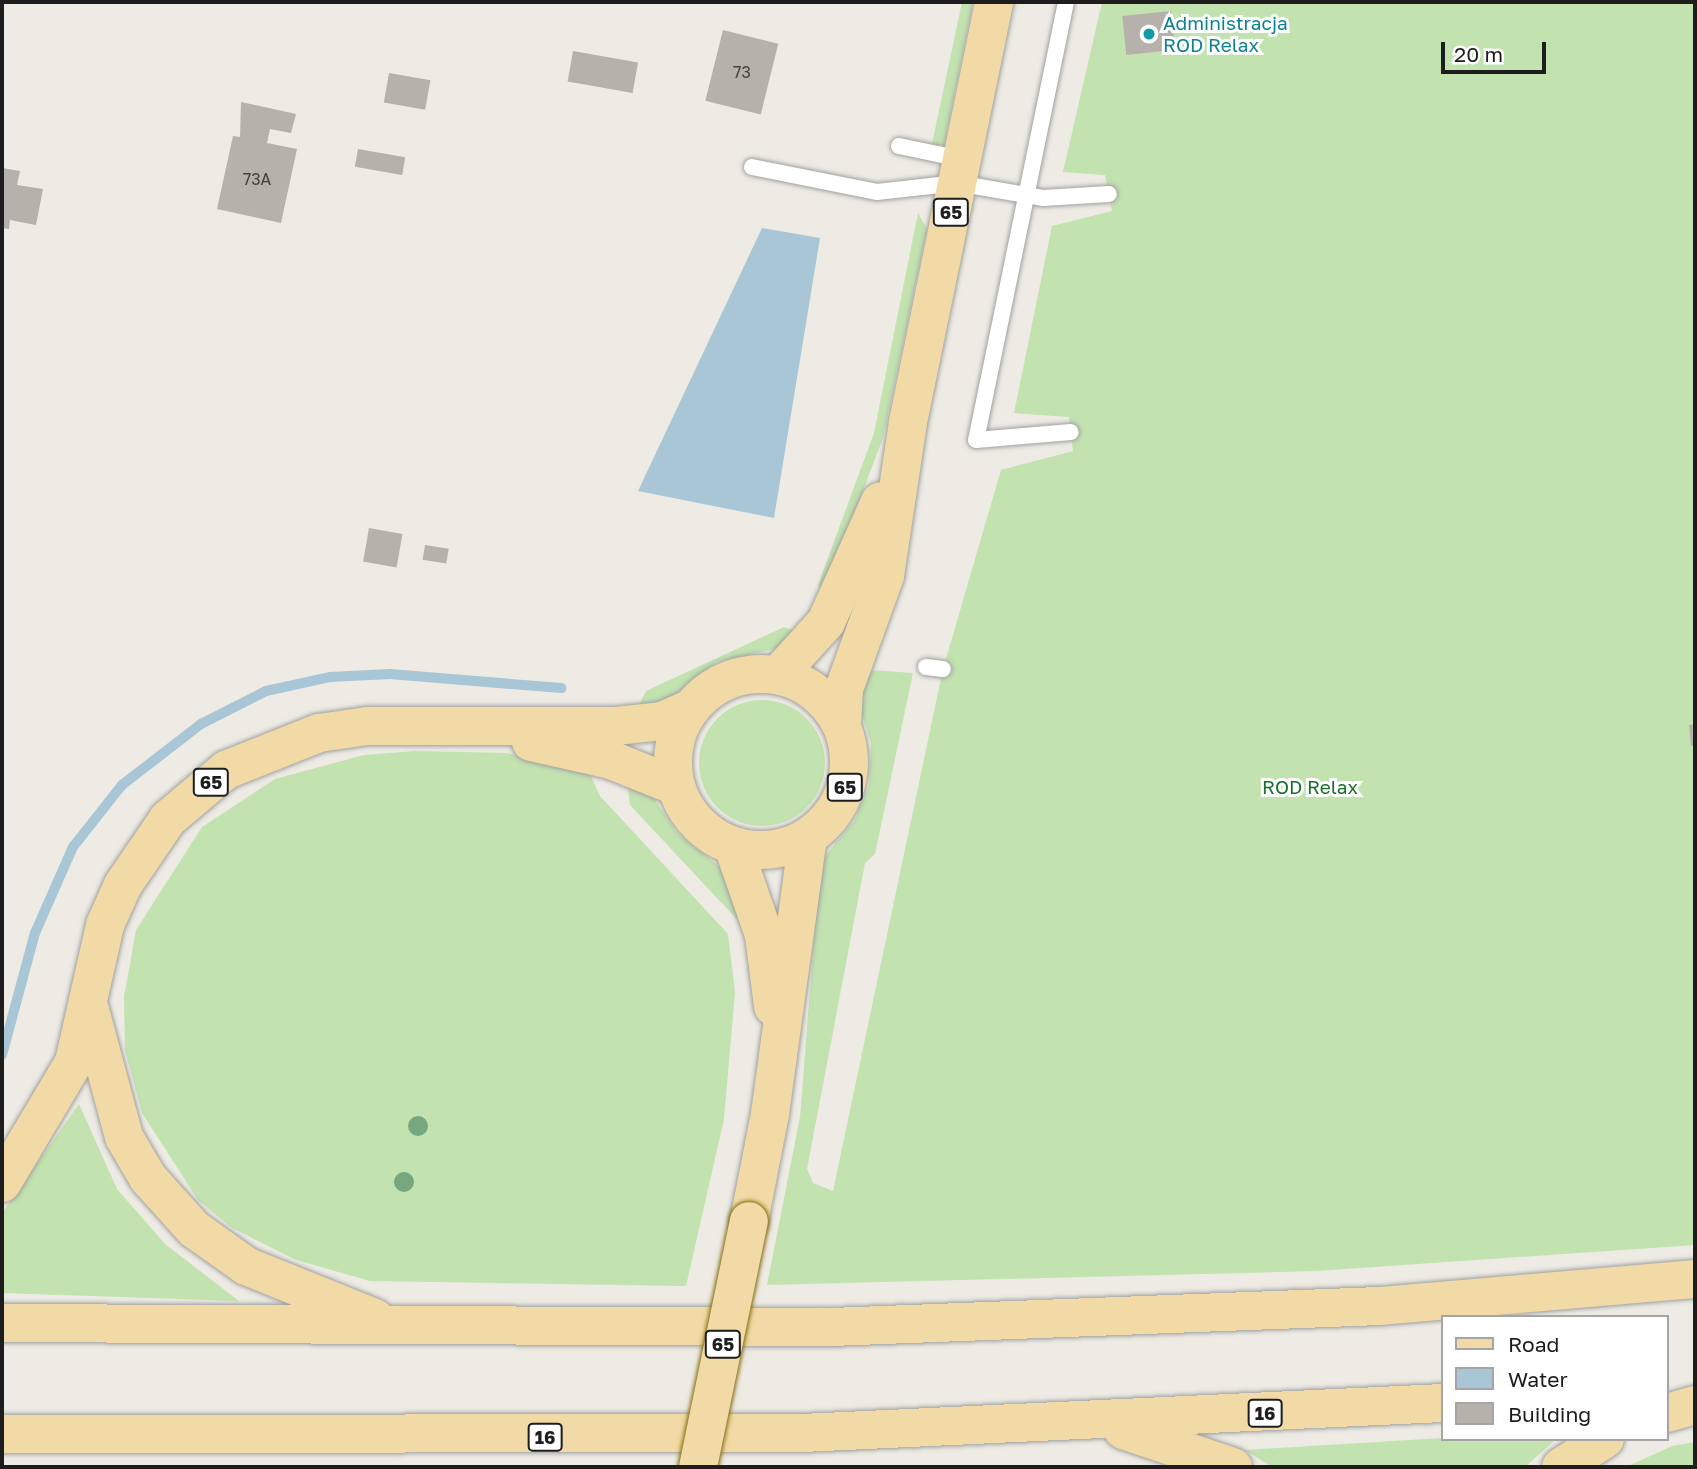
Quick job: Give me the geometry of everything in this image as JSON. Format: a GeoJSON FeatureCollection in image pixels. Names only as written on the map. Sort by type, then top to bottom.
{"type":"FeatureCollection","features":[{"type":"Feature","properties":{"kind":"main road","name":"65"},"geometry":{"type":"LineString","coordinates":[[908,422],[845,586],[811,643],[778,675],[729,679],[691,708],[674,745],[676,786],[697,823],[733,846],[772,849],[808,836],[828,820],[849,775],[842,726],[844,689],[885,576],[908,422],[994,2]]}},
{"type":"Feature","properties":{"kind":"main road"},"geometry":{"type":"LineString","coordinates":[[778,675],[816,693],[842,726]]}},
{"type":"Feature","properties":{"kind":"main road"},"geometry":{"type":"LineString","coordinates":[[464,726],[616,726],[662,721],[691,708]]}},
{"type":"Feature","properties":{"kind":"main road","name":"65"},"geometry":{"type":"LineString","coordinates":[[403,1328],[246,1266],[194,1229],[148,1178],[124,1137],[89,1007],[105,925],[123,885],[168,819],[194,794],[226,770],[319,733],[464,726],[611,760],[676,786]]}},
{"type":"Feature","properties":{"kind":"main road","name":"65"},"geometry":{"type":"LineString","coordinates":[[698,1467],[749,1221],[808,836]]}},
{"type":"Feature","properties":{"kind":"main road","name":"65"},"geometry":{"type":"LineString","coordinates":[[733,846],[764,935],[778,1039]]}},
{"type":"Feature","properties":{"kind":"main road"},"geometry":{"type":"LineString","coordinates":[[2,1182],[50,1110],[74,1062],[89,1007]]}},
{"type":"Feature","properties":{"kind":"main road"},"geometry":{"type":"LineString","coordinates":[[2,1323],[636,1331],[1073,1320],[1380,1306],[1695,1279]]}},
{"type":"Feature","properties":{"kind":"main road"},"geometry":{"type":"LineString","coordinates":[[1669,1386],[1695,1384]]}},
{"type":"Feature","properties":{"kind":"main road","name":"16"},"geometry":{"type":"LineString","coordinates":[[2,1434],[707,1435],[1442,1403]]}},
{"type":"Feature","properties":{"kind":"main road"},"geometry":{"type":"LineString","coordinates":[[1669,1412],[1695,1405]]}},
{"type":"Feature","properties":{"kind":"main road"},"geometry":{"type":"LineString","coordinates":[[1087,1420],[1189,1448],[1233,1467]]}},
{"type":"Feature","properties":{"kind":"main road"},"geometry":{"type":"LineString","coordinates":[[1561,1467],[1602,1441]]}},
{"type":"Feature","properties":{"kind":"lane"},"geometry":{"type":"LineString","coordinates":[[1066,2],[976,440],[1071,432]]}},
{"type":"Feature","properties":{"kind":"lane"},"geometry":{"type":"LineString","coordinates":[[899,146],[1025,196],[1109,194]]}},
{"type":"Feature","properties":{"kind":"lane"},"geometry":{"type":"LineString","coordinates":[[752,167],[850,190],[959,171]]}},
{"type":"Feature","properties":{"kind":"lane"},"geometry":{"type":"LineString","coordinates":[[926,667],[943,669]]}},
{"type":"Feature","properties":{"kind":"green space"},"geometry":{"type":"Polygon","coordinates":[[[962,2],[973,2],[944,145],[932,144],[962,2]]]}},
{"type":"Feature","properties":{"kind":"green space","name":"ROD Relax"},"geometry":{"type":"Polygon","coordinates":[[[1102,2],[1695,2],[1695,1245],[1317,1271],[767,1285],[800,1117],[820,862],[854,821],[869,785],[871,743],[858,701],[869,670],[913,673],[875,854],[865,863],[807,1169],[813,1183],[833,1191],[943,669],[1001,470],[1073,451],[1069,417],[1014,413],[1052,226],[1112,211],[1105,175],[1063,172],[1102,2]]]}},
{"type":"Feature","properties":{"kind":"green space"},"geometry":{"type":"Polygon","coordinates":[[[918,213],[927,229],[883,438],[823,596],[818,585],[874,433],[918,213]]]}},
{"type":"Feature","properties":{"kind":"green space"},"geometry":{"type":"Polygon","coordinates":[[[784,627],[804,634],[775,649],[716,662],[673,697],[637,709],[646,691],[784,627]]]}},
{"type":"Feature","properties":{"kind":"green space"},"geometry":{"type":"Polygon","coordinates":[[[762,700],[786,704],[807,718],[821,739],[825,763],[821,787],[807,808],[786,822],[762,826],[738,822],[717,808],[703,787],[699,763],[703,739],[717,718],[738,704],[762,700]]]}},
{"type":"Feature","properties":{"kind":"green space"},"geometry":{"type":"Polygon","coordinates":[[[416,751],[507,753],[589,772],[600,796],[728,934],[735,992],[724,1119],[686,1286],[370,1281],[296,1260],[232,1228],[198,1200],[142,1113],[125,1050],[124,997],[136,930],[202,827],[275,779],[364,755],[416,751]]]}},
{"type":"Feature","properties":{"kind":"green space"},"geometry":{"type":"Polygon","coordinates":[[[627,779],[647,788],[678,834],[725,871],[745,928],[630,805],[627,779]]]}},
{"type":"Feature","properties":{"kind":"green space"},"geometry":{"type":"Polygon","coordinates":[[[79,1104],[117,1189],[165,1244],[239,1301],[2,1293],[2,1213],[79,1104]]]}},
{"type":"Feature","properties":{"kind":"green space"},"geometry":{"type":"Polygon","coordinates":[[[1442,1438],[1442,1441],[1554,1441],[1525,1467],[1272,1467],[1245,1450],[1442,1438]]]}},
{"type":"Feature","properties":{"kind":"green space"},"geometry":{"type":"Polygon","coordinates":[[[1695,1442],[1695,1467],[1626,1467],[1672,1446],[1695,1442]]]}},
{"type":"Feature","properties":{"kind":"water"},"geometry":{"type":"Polygon","coordinates":[[[762,228],[820,238],[774,518],[638,491],[762,228]]]}},
{"type":"Feature","properties":{"kind":"building","name":"Administracja ROD Relax"},"geometry":{"type":"Polygon","coordinates":[[[1171,11],[1175,50],[1126,55],[1122,16],[1171,11]]]}},
{"type":"Feature","properties":{"kind":"building"},"geometry":{"type":"Polygon","coordinates":[[[723,30],[778,44],[761,115],[705,101],[723,30]]]}},
{"type":"Feature","properties":{"kind":"building"},"geometry":{"type":"Polygon","coordinates":[[[573,51],[638,62],[633,93],[568,82],[573,51]]]}},
{"type":"Feature","properties":{"kind":"building"},"geometry":{"type":"Polygon","coordinates":[[[389,73],[430,80],[425,110],[384,103],[389,73]]]}},
{"type":"Feature","properties":{"kind":"building"},"geometry":{"type":"Polygon","coordinates":[[[241,102],[296,114],[291,133],[270,129],[267,143],[297,149],[281,223],[217,209],[233,136],[240,137],[241,102]]]}},
{"type":"Feature","properties":{"kind":"building"},"geometry":{"type":"Polygon","coordinates":[[[358,149],[405,157],[402,175],[355,167],[358,149]]]}},
{"type":"Feature","properties":{"kind":"building"},"geometry":{"type":"Polygon","coordinates":[[[2,168],[20,171],[17,185],[43,189],[36,225],[10,220],[9,229],[2,228],[2,168]]]}},
{"type":"Feature","properties":{"kind":"building"},"geometry":{"type":"Polygon","coordinates":[[[369,528],[402,534],[397,567],[363,561],[369,528]]]}},
{"type":"Feature","properties":{"kind":"building"},"geometry":{"type":"Polygon","coordinates":[[[425,545],[449,549],[446,564],[423,560],[425,545]]]}},
{"type":"Feature","properties":{"kind":"building"},"geometry":{"type":"Polygon","coordinates":[[[1695,724],[1695,745],[1691,746],[1689,725],[1695,724]]]}},
{"type":"Feature","properties":{"kind":"waterway"},"geometry":{"type":"LineString","coordinates":[[2,1055],[35,933],[73,847],[122,785],[201,724],[266,691],[330,677],[390,674],[561,688]]}},
{"type":"Feature","properties":{"kind":"place","name":"Administracja ROD Relax"},"geometry":{"type":"Point","coordinates":[1149,34]}}]}
